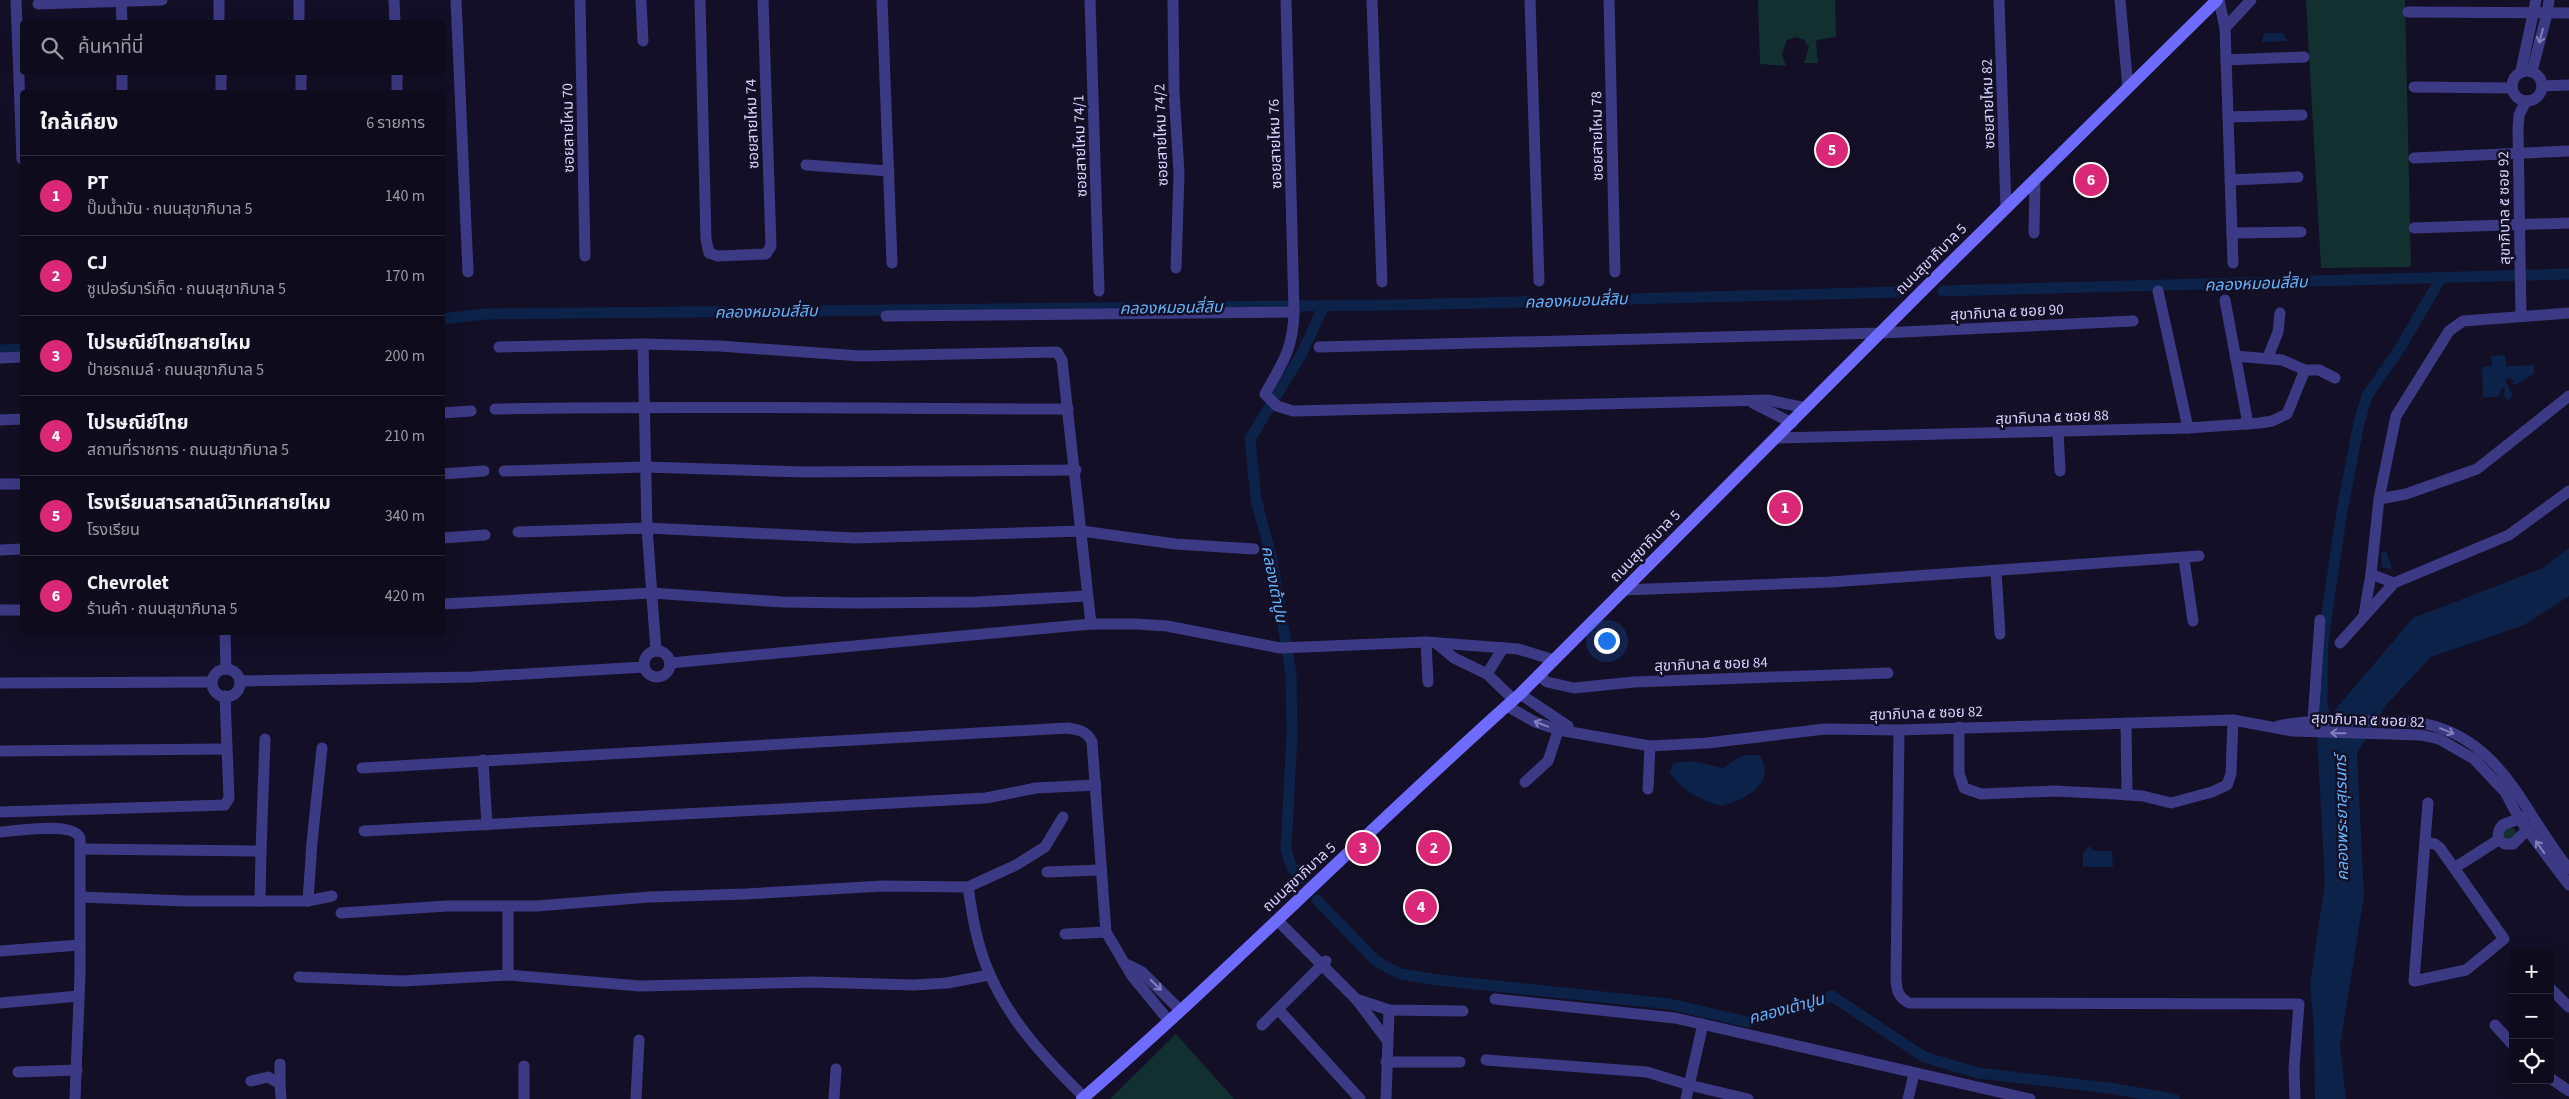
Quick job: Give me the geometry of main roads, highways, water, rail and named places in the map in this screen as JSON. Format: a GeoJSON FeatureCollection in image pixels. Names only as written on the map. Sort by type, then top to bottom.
{"type":"FeatureCollection","features":[{"type":"Feature","properties":{"kind":"main road","name":"ถนนสุขาภิบาล 5"},"geometry":{"type":"LineString","coordinates":[[1083,1098],[1169,1021],[1470,738],[1513,700],[1624,590],[1707,504],[1792,423],[1928,285],[2218,0]]}},
{"type":"Feature","properties":{"kind":"water"},"geometry":{"type":"Polygon","coordinates":[[[2264,33],[2283,33],[2287,41],[2262,42],[2264,33]]]}},
{"type":"Feature","properties":{"kind":"water"},"geometry":{"type":"Polygon","coordinates":[[[2505,355],[2506,366],[2534,365],[2534,374],[2515,385],[2512,383],[2514,380],[2509,378],[2505,380],[2513,396],[2508,400],[2504,396],[2505,389],[2502,388],[2498,397],[2483,397],[2482,367],[2492,366],[2491,356],[2505,355]]]}},
{"type":"Feature","properties":{"kind":"water","name":"คลองพระยาสุเรนทร์"},"geometry":{"type":"Polygon","coordinates":[[[2569,548],[2569,596],[2524,625],[2431,657],[2387,704],[2357,753],[2364,896],[2340,1046],[2346,1099],[2315,1099],[2314,1030],[2310,984],[2325,883],[2317,736],[2339,705],[2413,618],[2543,568],[2569,548]]]}},
{"type":"Feature","properties":{"kind":"water"},"geometry":{"type":"Polygon","coordinates":[[[2386,551],[2392,569],[2382,567],[2381,552],[2386,551]]]}},
{"type":"Feature","properties":{"kind":"water"},"geometry":{"type":"Polygon","coordinates":[[[1759,755],[1764,765],[1762,782],[1749,795],[1722,806],[1693,794],[1670,773],[1673,763],[1692,761],[1723,768],[1739,757],[1759,755]]]}},
{"type":"Feature","properties":{"kind":"water"},"geometry":{"type":"Polygon","coordinates":[[[2089,846],[2094,851],[2112,851],[2113,867],[2083,867],[2083,853],[2089,846]]]}},
{"type":"Feature","properties":{"kind":"waterway","name":"คลองหมอนสี่สิบ"},"geometry":{"type":"LineString","coordinates":[[1943,291],[2569,274]]}},
{"type":"Feature","properties":{"kind":"waterway"},"geometry":{"type":"LineString","coordinates":[[2328,730],[2322,703],[2323,640],[2342,511],[2359,423],[2367,396],[2400,348],[2441,278]]}},
{"type":"Feature","properties":{"kind":"waterway","name":"คลองหมอนสี่สิบ"},"geometry":{"type":"LineString","coordinates":[[445,319],[485,314],[1400,305],[1899,292]]}},
{"type":"Feature","properties":{"kind":"waterway","name":"คลองเต้าปูน"},"geometry":{"type":"LineString","coordinates":[[1301,879],[1291,866],[1286,849],[1292,735],[1291,673],[1272,560],[1256,499],[1250,439],[1301,355],[1324,306]]}},
{"type":"Feature","properties":{"kind":"waterway","name":"คลองหมอนสี่สิบ"},"geometry":{"type":"LineString","coordinates":[[0,350],[20,349]]}},
{"type":"Feature","properties":{"kind":"waterway","name":"คลองเต้าปูน"},"geometry":{"type":"LineString","coordinates":[[1317,900],[1376,961],[1400,974],[1438,980],[1670,1004],[1748,1022],[1832,996],[1924,1057],[1978,1073],[2109,1088],[2174,1099]]}},
{"type":"Feature","properties":{"kind":"place","name":"โรงเรียนสารสาสน์วิเทศสายไหม"},"geometry":{"type":"Point","coordinates":[1832,150]}},
{"type":"Feature","properties":{"kind":"place","name":"Chevrolet"},"geometry":{"type":"Point","coordinates":[2091,180]}},
{"type":"Feature","properties":{"kind":"place","name":"PT"},"geometry":{"type":"Point","coordinates":[1785,508]}},
{"type":"Feature","properties":{"kind":"place","name":"ไปรษณีย์ไทยสายไหม"},"geometry":{"type":"Point","coordinates":[1363,848]}},
{"type":"Feature","properties":{"kind":"place","name":"CJ"},"geometry":{"type":"Point","coordinates":[1434,848]}},
{"type":"Feature","properties":{"kind":"place","name":"ไปรษณีย์ไทย"},"geometry":{"type":"Point","coordinates":[1421,907]}}]}
